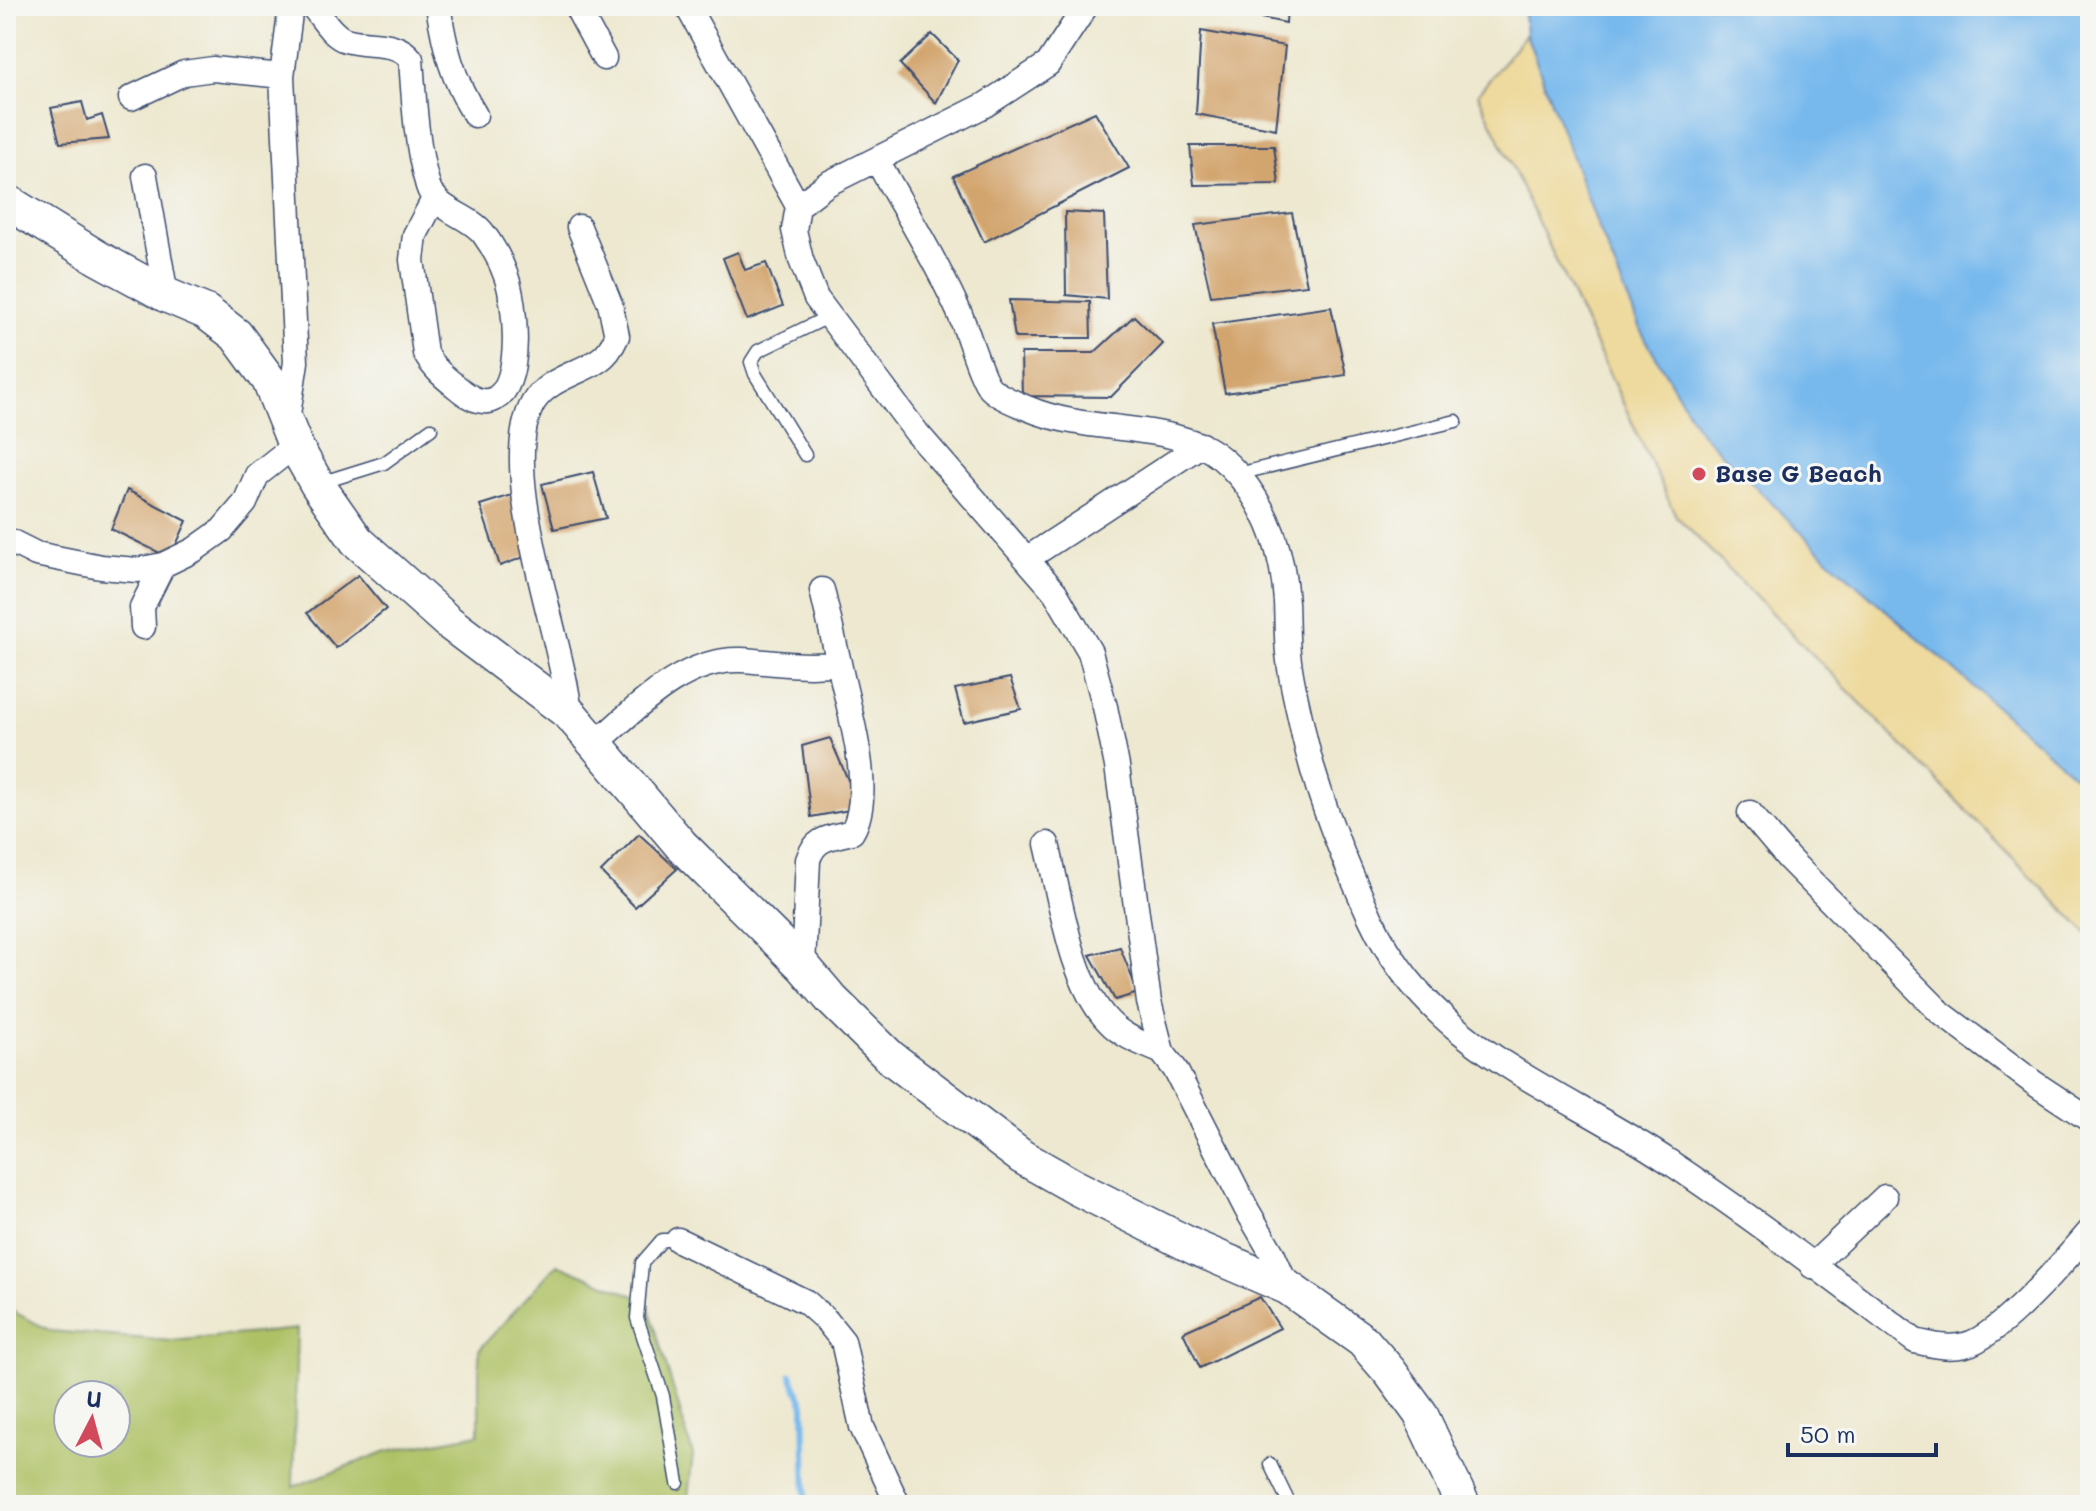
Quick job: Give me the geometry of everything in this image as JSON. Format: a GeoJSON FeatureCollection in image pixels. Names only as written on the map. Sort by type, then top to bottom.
{"type":"FeatureCollection","features":[{"type":"Feature","properties":{"kind":"street"},"geometry":{"type":"LineString","coordinates":[[6,539],[36,554],[101,567],[137,570],[163,565],[194,550],[222,530],[245,503],[257,475],[290,434],[296,362],[282,76],[291,6]]}},
{"type":"Feature","properties":{"kind":"street"},"geometry":{"type":"LineString","coordinates":[[312,6],[336,35],[346,41],[398,48],[411,59],[429,190],[480,229],[507,277],[514,317],[513,364],[509,387],[500,397],[490,401],[472,399],[431,365],[425,353],[412,260],[415,235],[435,197]]}},
{"type":"Feature","properties":{"kind":"street"},"geometry":{"type":"LineString","coordinates":[[438,6],[449,64],[460,91],[475,115]]}},
{"type":"Feature","properties":{"kind":"street"},"geometry":{"type":"LineString","coordinates":[[576,6],[604,58]]}},
{"type":"Feature","properties":{"kind":"street"},"geometry":{"type":"LineString","coordinates":[[687,6],[798,206],[794,230],[801,260],[816,298],[917,433],[1055,592],[1090,652],[1117,766],[1149,1002],[1162,1052],[1175,1069],[1287,1287]]}},
{"type":"Feature","properties":{"kind":"street"},"geometry":{"type":"LineString","coordinates":[[798,206],[827,184],[985,105],[1048,64],[1086,6]]}},
{"type":"Feature","properties":{"kind":"street"},"geometry":{"type":"LineString","coordinates":[[131,98],[184,73],[213,69],[282,76]]}},
{"type":"Feature","properties":{"kind":"street"},"geometry":{"type":"LineString","coordinates":[[877,160],[956,304],[987,385],[998,394],[1048,416],[1077,424],[1172,437],[1201,445],[1219,455],[1238,474],[1269,521],[1278,546],[1286,595],[1288,659],[1305,741],[1325,805],[1373,923],[1414,989],[1435,1012],[1487,1053],[1538,1086],[1585,1109],[1669,1162],[1915,1341],[1946,1348],[1968,1345],[1997,1325],[2063,1262],[2090,1231]]}},
{"type":"Feature","properties":{"kind":"street"},"geometry":{"type":"LineString","coordinates":[[145,176],[166,295]]}},
{"type":"Feature","properties":{"kind":"street"},"geometry":{"type":"LineString","coordinates":[[6,201],[98,258],[166,295],[206,312],[236,335],[269,380],[290,434],[317,484],[357,541],[448,622],[570,714],[681,845],[890,1057],[1022,1157],[1196,1248],[1287,1287],[1363,1341],[1420,1413],[1463,1505]]}},
{"type":"Feature","properties":{"kind":"street"},"geometry":{"type":"LineString","coordinates":[[570,714],[567,683],[525,503],[520,447],[524,426],[535,400],[565,375],[601,359],[617,336],[610,304],[579,227]]}},
{"type":"Feature","properties":{"kind":"street"},"geometry":{"type":"LineString","coordinates":[[1028,558],[1201,445]]}},
{"type":"Feature","properties":{"kind":"street"},"geometry":{"type":"LineString","coordinates":[[143,627],[142,607],[163,565]]}},
{"type":"Feature","properties":{"kind":"street"},"geometry":{"type":"LineString","coordinates":[[803,966],[807,873],[812,848],[820,841],[852,832],[858,821],[864,785],[822,590]]}},
{"type":"Feature","properties":{"kind":"street"},"geometry":{"type":"LineString","coordinates":[[594,745],[672,681],[699,668],[738,660],[816,666],[839,663]]}},
{"type":"Feature","properties":{"kind":"street"},"geometry":{"type":"LineString","coordinates":[[1750,813],[1788,858],[1941,1013],[2034,1083],[2090,1120]]}},
{"type":"Feature","properties":{"kind":"street"},"geometry":{"type":"LineString","coordinates":[[1047,844],[1076,964],[1089,999],[1110,1024],[1133,1040],[1162,1052]]}},
{"type":"Feature","properties":{"kind":"street"},"geometry":{"type":"LineString","coordinates":[[1812,1266],[1885,1197]]}},
{"type":"Feature","properties":{"kind":"street"},"geometry":{"type":"LineString","coordinates":[[678,1240],[806,1302],[826,1320],[843,1341],[862,1427],[898,1505]]}},
{"type":"Feature","properties":{"kind":"lane"},"geometry":{"type":"LineString","coordinates":[[805,455],[755,374],[751,362],[758,351],[830,316]]}},
{"type":"Feature","properties":{"kind":"lane"},"geometry":{"type":"LineString","coordinates":[[1238,474],[1456,421]]}},
{"type":"Feature","properties":{"kind":"lane"},"geometry":{"type":"LineString","coordinates":[[317,484],[384,463],[431,429]]}},
{"type":"Feature","properties":{"kind":"lane"},"geometry":{"type":"LineString","coordinates":[[678,1240],[662,1240],[642,1263],[637,1318],[663,1396],[678,1483]]}},
{"type":"Feature","properties":{"kind":"lane"},"geometry":{"type":"LineString","coordinates":[[1270,1464],[1290,1505]]}},
{"type":"Feature","properties":{"kind":"green space"},"geometry":{"type":"Polygon","coordinates":[[[557,1264],[647,1301],[693,1455],[687,1505],[6,1505],[6,1308],[51,1331],[172,1341],[297,1329],[293,1487],[387,1451],[479,1434],[479,1350],[557,1264]]]}},
{"type":"Feature","properties":{"kind":"sand","name":"Base G Beach"},"geometry":{"type":"Polygon","coordinates":[[[1526,34],[1641,331],[1700,432],[1829,560],[2090,789],[2090,936],[1676,516],[1478,94],[1526,34]]]}},
{"type":"Feature","properties":{"kind":"water"},"geometry":{"type":"Polygon","coordinates":[[[1523,6],[2090,6],[2090,789],[1829,560],[1700,432],[1641,331],[1526,34],[1523,6]]]}},
{"type":"Feature","properties":{"kind":"building"},"geometry":{"type":"Polygon","coordinates":[[[1287,6],[1286,23],[1206,7],[1287,6]]]}},
{"type":"Feature","properties":{"kind":"building"},"geometry":{"type":"Polygon","coordinates":[[[1201,31],[1285,46],[1276,129],[1196,114],[1201,31]]]}},
{"type":"Feature","properties":{"kind":"building"},"geometry":{"type":"Polygon","coordinates":[[[932,34],[958,60],[936,103],[900,64],[932,34]]]}},
{"type":"Feature","properties":{"kind":"building"},"geometry":{"type":"Polygon","coordinates":[[[82,102],[87,120],[102,115],[109,139],[60,143],[51,108],[82,102]]]}},
{"type":"Feature","properties":{"kind":"building"},"geometry":{"type":"Polygon","coordinates":[[[1095,112],[1129,168],[984,242],[953,176],[1095,112]]]}},
{"type":"Feature","properties":{"kind":"building"},"geometry":{"type":"Polygon","coordinates":[[[1190,146],[1274,146],[1279,184],[1194,185],[1190,146]]]}},
{"type":"Feature","properties":{"kind":"building"},"geometry":{"type":"Polygon","coordinates":[[[1065,212],[1104,214],[1107,299],[1066,295],[1065,212]]]}},
{"type":"Feature","properties":{"kind":"building"},"geometry":{"type":"Polygon","coordinates":[[[1292,213],[1307,285],[1211,296],[1195,225],[1292,213]]]}},
{"type":"Feature","properties":{"kind":"building"},"geometry":{"type":"Polygon","coordinates":[[[738,252],[745,270],[766,263],[783,306],[747,320],[723,258],[738,252]]]}},
{"type":"Feature","properties":{"kind":"building"},"geometry":{"type":"Polygon","coordinates":[[[1009,300],[1090,302],[1091,338],[1015,338],[1009,300]]]}},
{"type":"Feature","properties":{"kind":"building"},"geometry":{"type":"Polygon","coordinates":[[[1331,307],[1346,375],[1225,393],[1212,324],[1331,307]]]}},
{"type":"Feature","properties":{"kind":"building"},"geometry":{"type":"Polygon","coordinates":[[[1134,316],[1163,344],[1111,397],[1022,396],[1021,353],[1094,353],[1134,316]]]}},
{"type":"Feature","properties":{"kind":"building"},"geometry":{"type":"Polygon","coordinates":[[[593,472],[606,518],[554,529],[542,484],[593,472]]]}},
{"type":"Feature","properties":{"kind":"building"},"geometry":{"type":"Polygon","coordinates":[[[127,490],[187,521],[170,558],[111,529],[127,490]]]}},
{"type":"Feature","properties":{"kind":"building"},"geometry":{"type":"Polygon","coordinates":[[[512,495],[530,555],[500,566],[480,505],[512,495]]]}},
{"type":"Feature","properties":{"kind":"building"},"geometry":{"type":"Polygon","coordinates":[[[358,575],[386,609],[336,648],[307,613],[358,575]]]}},
{"type":"Feature","properties":{"kind":"building"},"geometry":{"type":"Polygon","coordinates":[[[1010,678],[1021,709],[964,722],[955,689],[1010,678]]]}},
{"type":"Feature","properties":{"kind":"building"},"geometry":{"type":"Polygon","coordinates":[[[830,738],[860,808],[811,817],[802,746],[830,738]]]}},
{"type":"Feature","properties":{"kind":"building"},"geometry":{"type":"Polygon","coordinates":[[[639,834],[677,869],[635,907],[601,872],[639,834]]]}},
{"type":"Feature","properties":{"kind":"building"},"geometry":{"type":"Polygon","coordinates":[[[1120,947],[1138,993],[1115,1000],[1090,955],[1120,947]]]}},
{"type":"Feature","properties":{"kind":"building"},"geometry":{"type":"Polygon","coordinates":[[[1260,1297],[1280,1328],[1200,1368],[1183,1332],[1260,1297]]]}},
{"type":"Feature","properties":{"kind":"waterway"},"geometry":{"type":"LineString","coordinates":[[791,1375],[804,1405],[806,1505]]}},
{"type":"Feature","properties":{"kind":"place","name":"Base G Beach"},"geometry":{"type":"Point","coordinates":[1699,474]}}]}
